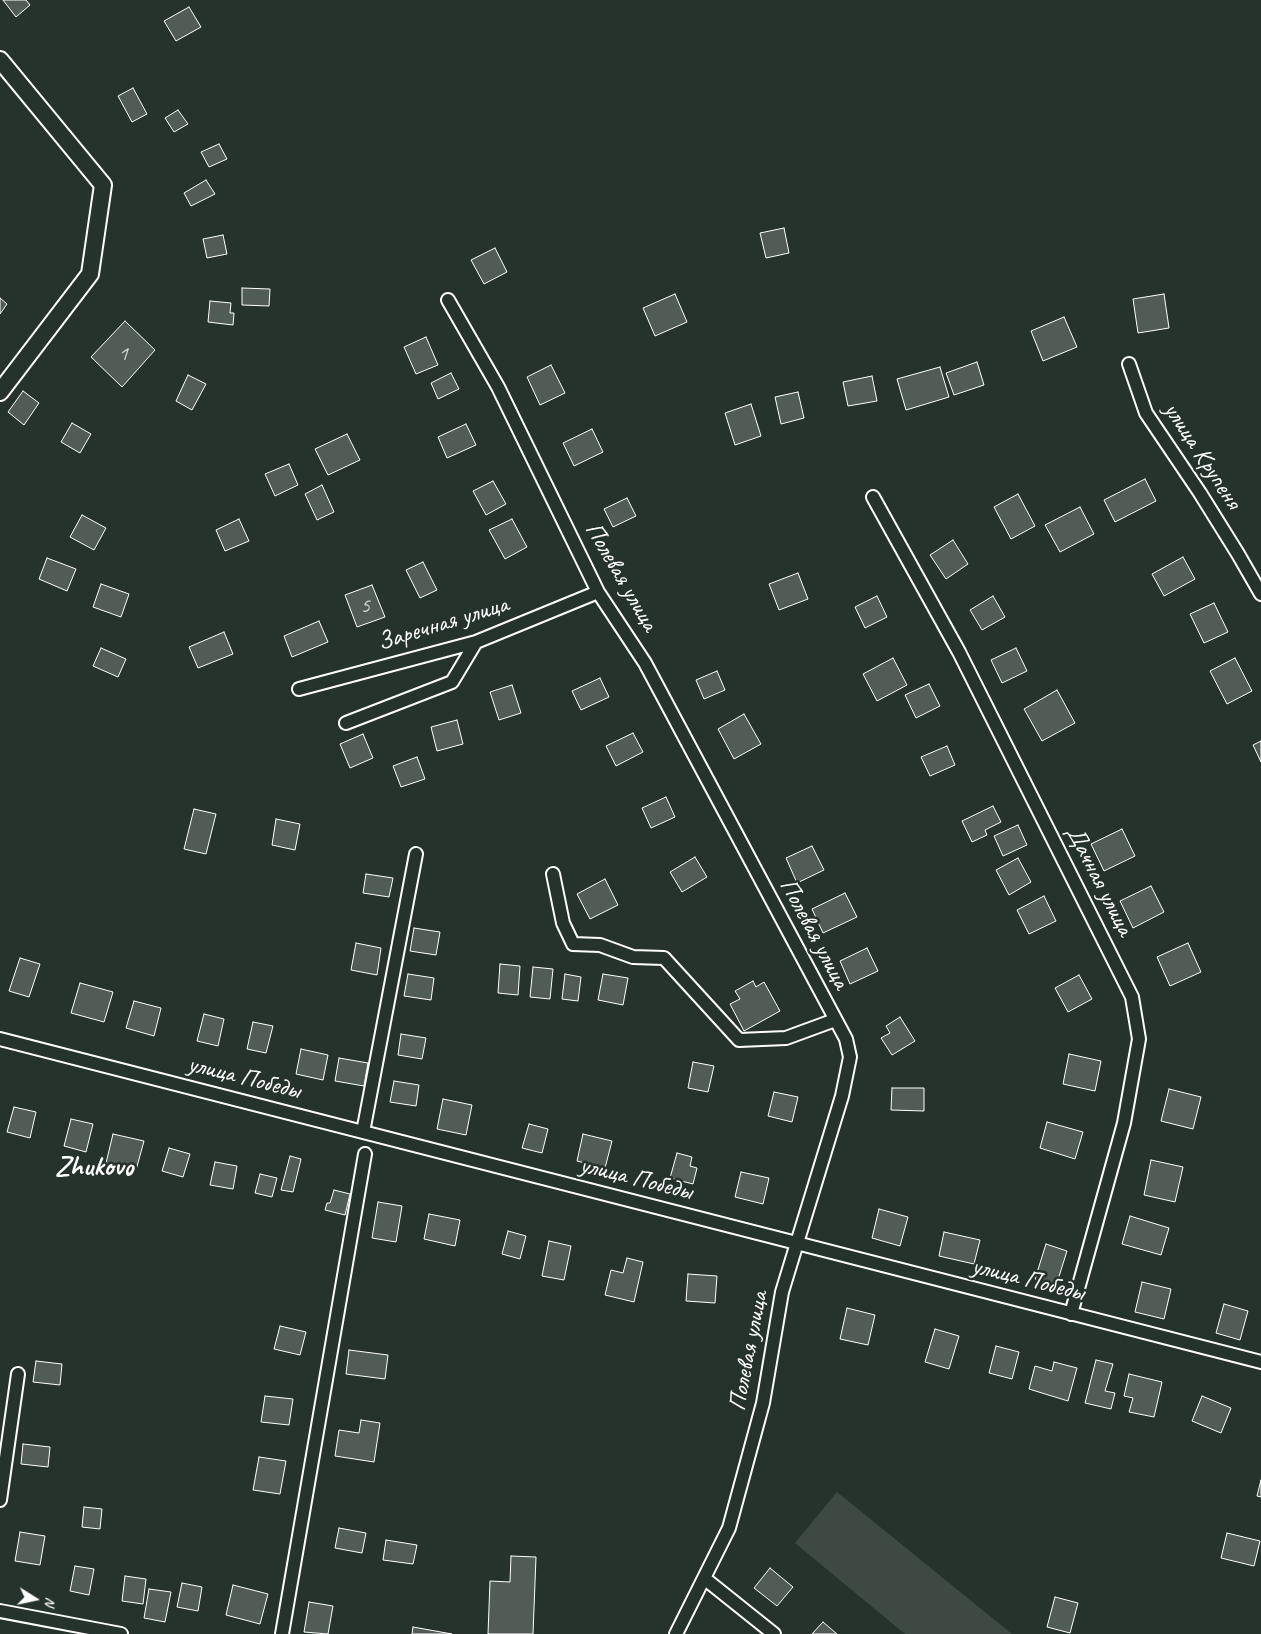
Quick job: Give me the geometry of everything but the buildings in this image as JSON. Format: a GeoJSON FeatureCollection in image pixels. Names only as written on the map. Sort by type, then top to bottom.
{"type":"FeatureCollection","features":[{"type":"Feature","properties":{"kind":"street"},"geometry":{"type":"LineString","coordinates":[[0,60],[103,184],[90,274],[0,392]]}},
{"type":"Feature","properties":{"kind":"street","name":"Полевая улица"},"geometry":{"type":"LineString","coordinates":[[448,300],[498,387],[598,592],[645,663],[846,1039],[850,1058],[842,1096],[782,1292],[763,1403],[729,1528],[676,1634]]}},
{"type":"Feature","properties":{"kind":"street","name":"улица Крупеня"},"geometry":{"type":"LineString","coordinates":[[1129,364],[1146,413],[1200,492],[1261,594]]}},
{"type":"Feature","properties":{"kind":"street","name":"Дачная улица"},"geometry":{"type":"LineString","coordinates":[[873,497],[959,652],[1132,997],[1139,1039],[1124,1123],[1071,1314]]}},
{"type":"Feature","properties":{"kind":"street","name":"Заречная улица"},"geometry":{"type":"LineString","coordinates":[[299,689],[476,642],[598,592]]}},
{"type":"Feature","properties":{"kind":"street"},"geometry":{"type":"LineString","coordinates":[[346,723],[452,682],[476,642]]}},
{"type":"Feature","properties":{"kind":"street"},"geometry":{"type":"LineString","coordinates":[[363,1132],[416,854]]}},
{"type":"Feature","properties":{"kind":"street"},"geometry":{"type":"LineString","coordinates":[[553,874],[563,923],[574,944],[600,946],[633,957],[664,958],[739,1040],[786,1038],[835,1020]]}},
{"type":"Feature","properties":{"kind":"street","name":"улица Победы"},"geometry":{"type":"LineString","coordinates":[[0,1039],[1261,1362]]}},
{"type":"Feature","properties":{"kind":"street"},"geometry":{"type":"LineString","coordinates":[[282,1634],[366,1154]]}},
{"type":"Feature","properties":{"kind":"street"},"geometry":{"type":"LineString","coordinates":[[0,1500],[18,1374]]}},
{"type":"Feature","properties":{"kind":"street"},"geometry":{"type":"LineString","coordinates":[[704,1578],[774,1634]]}},
{"type":"Feature","properties":{"kind":"street"},"geometry":{"type":"LineString","coordinates":[[0,1611],[121,1634]]}},
{"type":"Feature","properties":{"kind":"shaded area"},"geometry":{"type":"Polygon","coordinates":[[[837,1492],[1012,1634],[905,1634],[795,1543],[837,1492]]]}},
{"type":"Feature","properties":{"kind":"district","name":"Zhukovo"},"geometry":{"type":"Point","coordinates":[94,1168]}}]}
